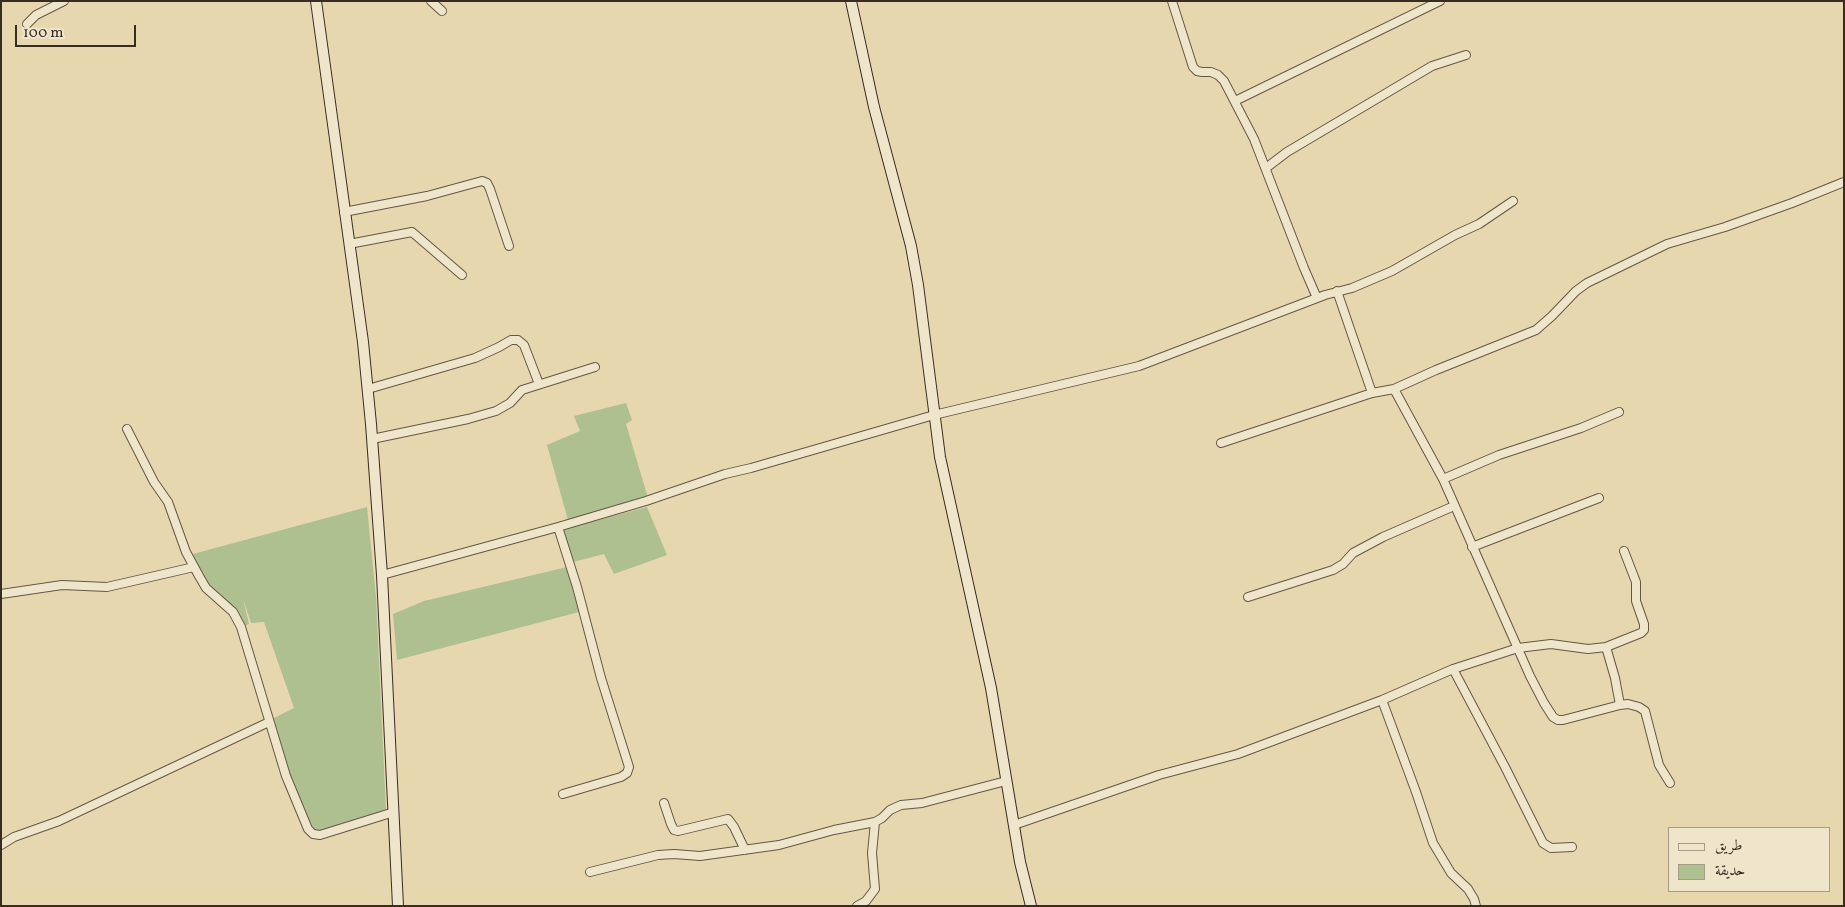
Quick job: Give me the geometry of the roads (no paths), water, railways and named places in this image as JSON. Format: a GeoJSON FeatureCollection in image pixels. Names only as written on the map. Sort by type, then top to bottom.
{"type":"FeatureCollection","features":[{"type":"Feature","properties":{"kind":"street"},"geometry":{"type":"LineString","coordinates":[[27,24],[36,16],[64,1]]}},
{"type":"Feature","properties":{"kind":"street"},"geometry":{"type":"LineString","coordinates":[[316,1],[368,389],[382,575],[398,906]]}},
{"type":"Feature","properties":{"kind":"street"},"geometry":{"type":"LineString","coordinates":[[431,1],[442,11]]}},
{"type":"Feature","properties":{"kind":"street"},"geometry":{"type":"LineString","coordinates":[[851,1],[872,100],[911,246],[918,285],[934,415],[946,485],[991,688],[1020,862],[1031,906]]}},
{"type":"Feature","properties":{"kind":"street"},"geometry":{"type":"LineString","coordinates":[[1172,1],[1197,71],[1211,72],[1218,75],[1224,81],[1235,100],[1254,139],[1317,298]]}},
{"type":"Feature","properties":{"kind":"street"},"geometry":{"type":"LineString","coordinates":[[1235,100],[1440,1]]}},
{"type":"Feature","properties":{"kind":"street"},"geometry":{"type":"LineString","coordinates":[[1266,168],[1287,152],[1432,66],[1466,55]]}},
{"type":"Feature","properties":{"kind":"street"},"geometry":{"type":"LineString","coordinates":[[344,212],[427,196],[482,181],[490,189],[509,246]]}},
{"type":"Feature","properties":{"kind":"street"},"geometry":{"type":"LineString","coordinates":[[1221,443],[1372,393],[1394,389],[1536,330],[1576,291],[1587,283],[1667,244],[1725,227],[1844,182]]}},
{"type":"Feature","properties":{"kind":"street"},"geometry":{"type":"LineString","coordinates":[[382,575],[558,527],[646,501],[725,474],[934,415],[1139,366],[1317,298],[1352,288],[1392,271],[1455,235],[1479,224],[1513,201]]}},
{"type":"Feature","properties":{"kind":"street"},"geometry":{"type":"LineString","coordinates":[[349,244],[412,232],[462,275]]}},
{"type":"Feature","properties":{"kind":"street"},"geometry":{"type":"LineString","coordinates":[[1337,291],[1372,393]]}},
{"type":"Feature","properties":{"kind":"street"},"geometry":{"type":"LineString","coordinates":[[368,389],[475,358],[511,340],[518,340],[524,345],[539,384]]}},
{"type":"Feature","properties":{"kind":"street"},"geometry":{"type":"LineString","coordinates":[[372,439],[468,419],[496,411],[510,403],[522,390],[595,367]]}},
{"type":"Feature","properties":{"kind":"street"},"geometry":{"type":"LineString","coordinates":[[1394,389],[1442,479],[1518,648],[1544,703],[1553,717],[1558,720],[1628,704],[1639,707],[1645,711],[1659,765],[1670,784]]}},
{"type":"Feature","properties":{"kind":"street"},"geometry":{"type":"LineString","coordinates":[[1442,479],[1499,455],[1581,428],[1619,412]]}},
{"type":"Feature","properties":{"kind":"street"},"geometry":{"type":"LineString","coordinates":[[127,429],[154,482],[168,502],[186,552],[206,588],[233,612],[241,626],[286,776],[308,829],[313,834],[320,835],[394,812]]}},
{"type":"Feature","properties":{"kind":"street"},"geometry":{"type":"LineString","coordinates":[[1472,547],[1599,498]]}},
{"type":"Feature","properties":{"kind":"street"},"geometry":{"type":"LineString","coordinates":[[1248,597],[1333,570],[1343,564],[1353,552],[1454,506]]}},
{"type":"Feature","properties":{"kind":"street"},"geometry":{"type":"LineString","coordinates":[[558,527],[577,587],[601,678],[629,767],[627,773],[621,778],[563,794]]}},
{"type":"Feature","properties":{"kind":"street"},"geometry":{"type":"LineString","coordinates":[[1014,825],[1159,775],[1238,754],[1382,700],[1452,669],[1518,648],[1551,644],[1588,649],[1606,648],[1641,633],[1644,630],[1644,624],[1636,601],[1636,582],[1624,551]]}},
{"type":"Feature","properties":{"kind":"street"},"geometry":{"type":"LineString","coordinates":[[1,594],[62,585],[107,587],[194,567]]}},
{"type":"Feature","properties":{"kind":"street"},"geometry":{"type":"LineString","coordinates":[[1606,648],[1615,678],[1620,705]]}},
{"type":"Feature","properties":{"kind":"street"},"geometry":{"type":"LineString","coordinates":[[1452,669],[1544,843],[1551,848],[1572,848]]}},
{"type":"Feature","properties":{"kind":"street"},"geometry":{"type":"LineString","coordinates":[[1382,700],[1433,843],[1451,873],[1468,889],[1474,898],[1476,906]]}},
{"type":"Feature","properties":{"kind":"street"},"geometry":{"type":"LineString","coordinates":[[1,845],[14,837],[59,821],[269,722]]}},
{"type":"Feature","properties":{"kind":"street"},"geometry":{"type":"LineString","coordinates":[[590,872],[658,854],[700,856],[779,845],[834,830],[875,822],[890,810],[901,805],[922,802],[1006,781]]}},
{"type":"Feature","properties":{"kind":"street"},"geometry":{"type":"LineString","coordinates":[[664,803],[674,830],[678,832],[728,819],[745,850]]}},
{"type":"Feature","properties":{"kind":"street"},"geometry":{"type":"LineString","coordinates":[[856,906],[866,901],[875,889],[872,852],[875,822]]}}]}
